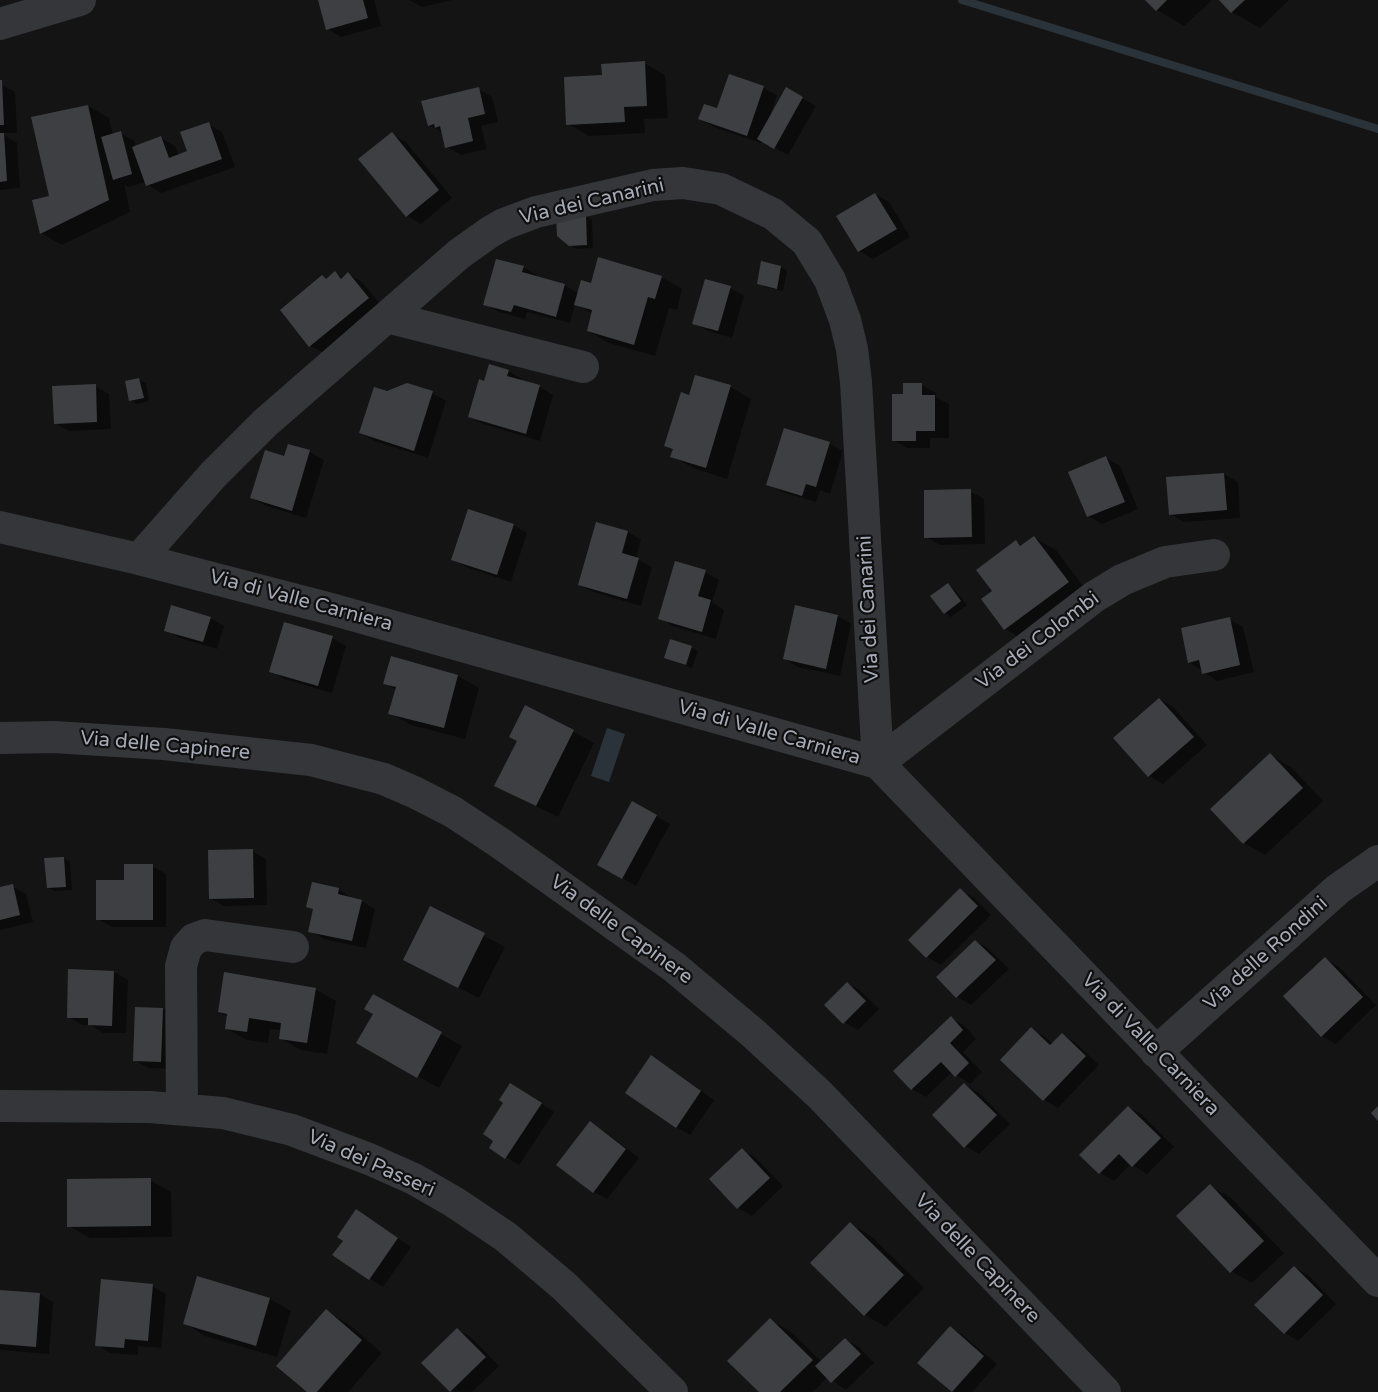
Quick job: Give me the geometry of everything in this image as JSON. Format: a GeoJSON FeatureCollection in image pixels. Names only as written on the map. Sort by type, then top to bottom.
{"type":"FeatureCollection","features":[{"type":"Feature","properties":{"kind":"street"},"geometry":{"type":"LineString","coordinates":[[0,24],[80,0]]}},
{"type":"Feature","properties":{"kind":"street","name":"Via dei Canarini"},"geometry":{"type":"LineString","coordinates":[[139,559],[213,475],[265,423],[467,248],[504,224],[536,212],[646,187],[684,183],[720,189],[762,208],[792,228],[807,242],[830,280],[841,306],[852,350],[856,382],[878,764]]}},
{"type":"Feature","properties":{"kind":"street"},"geometry":{"type":"LineString","coordinates":[[387,317],[584,367]]}},
{"type":"Feature","properties":{"kind":"street","name":"Via di Valle Carniera"},"geometry":{"type":"LineString","coordinates":[[0,527],[139,559],[331,609],[878,764],[1378,1281]]}},
{"type":"Feature","properties":{"kind":"street","name":"Via dei Colombi"},"geometry":{"type":"LineString","coordinates":[[878,764],[1094,597],[1122,580],[1160,564],[1175,559],[1214,555]]}},
{"type":"Feature","properties":{"kind":"street","name":"Via delle Capinere"},"geometry":{"type":"LineString","coordinates":[[0,738],[118,740],[311,760],[384,779],[453,812],[665,961],[754,1034],[820,1095],[1105,1392]]}},
{"type":"Feature","properties":{"kind":"street","name":"Via delle Rondini"},"geometry":{"type":"LineString","coordinates":[[1156,1052],[1338,889],[1378,861]]}},
{"type":"Feature","properties":{"kind":"street"},"geometry":{"type":"LineString","coordinates":[[182,1108],[181,966],[186,948],[194,939],[206,934],[293,947]]}},
{"type":"Feature","properties":{"kind":"street","name":"Via dei Passeri"},"geometry":{"type":"LineString","coordinates":[[0,1106],[182,1108],[237,1115],[312,1136],[390,1168],[454,1202],[499,1232],[548,1271],[672,1392]]}},
{"type":"Feature","properties":{"kind":"shaded area"},"geometry":{"type":"Polygon","coordinates":[[[607,728],[625,734],[609,782],[591,776],[607,728]]]}},
{"type":"Feature","properties":{"kind":"building"},"geometry":{"type":"Polygon","coordinates":[[[318,0],[363,0],[368,18],[326,30],[318,0]]]}},
{"type":"Feature","properties":{"kind":"building"},"geometry":{"type":"Polygon","coordinates":[[[1145,0],[1167,0],[1156,11],[1145,0]]]}},
{"type":"Feature","properties":{"kind":"building"},"geometry":{"type":"Polygon","coordinates":[[[1219,0],[1245,0],[1231,13],[1219,0]]]}},
{"type":"Feature","properties":{"kind":"building"},"geometry":{"type":"Polygon","coordinates":[[[645,61],[647,106],[624,107],[625,122],[566,125],[564,77],[602,75],[601,64],[645,61]]]}},
{"type":"Feature","properties":{"kind":"building"},"geometry":{"type":"Polygon","coordinates":[[[729,74],[764,86],[747,136],[698,119],[704,104],[717,108],[729,74]]]}},
{"type":"Feature","properties":{"kind":"building"},"geometry":{"type":"Polygon","coordinates":[[[0,80],[2,80],[4,125],[0,125],[0,80]]]}},
{"type":"Feature","properties":{"kind":"building"},"geometry":{"type":"Polygon","coordinates":[[[479,87],[485,114],[468,118],[473,141],[445,148],[440,126],[435,128],[434,124],[428,126],[421,101],[479,87]]]}},
{"type":"Feature","properties":{"kind":"building"},"geometry":{"type":"Polygon","coordinates":[[[786,87],[803,97],[774,149],[757,139],[786,87]]]}},
{"type":"Feature","properties":{"kind":"building"},"geometry":{"type":"Polygon","coordinates":[[[88,105],[109,200],[40,234],[32,200],[49,196],[31,117],[88,105]]]}},
{"type":"Feature","properties":{"kind":"building"},"geometry":{"type":"Polygon","coordinates":[[[209,122],[222,159],[146,186],[132,147],[161,136],[169,158],[187,151],[180,132],[209,122]]]}},
{"type":"Feature","properties":{"kind":"building"},"geometry":{"type":"Polygon","coordinates":[[[121,131],[132,174],[113,180],[101,137],[121,131]]]}},
{"type":"Feature","properties":{"kind":"building"},"geometry":{"type":"Polygon","coordinates":[[[392,132],[439,190],[406,217],[358,159],[392,132]]]}},
{"type":"Feature","properties":{"kind":"building"},"geometry":{"type":"Polygon","coordinates":[[[0,133],[4,133],[7,181],[0,182],[0,133]]]}},
{"type":"Feature","properties":{"kind":"building"},"geometry":{"type":"Polygon","coordinates":[[[875,193],[897,229],[858,252],[836,216],[875,193]]]}},
{"type":"Feature","properties":{"kind":"building"},"geometry":{"type":"Polygon","coordinates":[[[586,215],[587,245],[569,246],[557,236],[556,216],[586,215]]]}},
{"type":"Feature","properties":{"kind":"building"},"geometry":{"type":"Polygon","coordinates":[[[598,257],[662,276],[655,299],[648,297],[634,345],[587,331],[592,310],[574,305],[581,280],[591,283],[598,257]]]}},
{"type":"Feature","properties":{"kind":"building"},"geometry":{"type":"Polygon","coordinates":[[[496,259],[524,266],[522,272],[565,284],[556,317],[514,305],[511,312],[483,305],[496,259]]]}},
{"type":"Feature","properties":{"kind":"building"},"geometry":{"type":"Polygon","coordinates":[[[761,261],[781,266],[777,289],[757,284],[761,261]]]}},
{"type":"Feature","properties":{"kind":"building"},"geometry":{"type":"Polygon","coordinates":[[[335,271],[341,279],[348,272],[369,298],[309,347],[280,310],[322,275],[326,279],[335,271]]]}},
{"type":"Feature","properties":{"kind":"building"},"geometry":{"type":"Polygon","coordinates":[[[705,279],[731,286],[718,331],[692,324],[705,279]]]}},
{"type":"Feature","properties":{"kind":"building"},"geometry":{"type":"Polygon","coordinates":[[[489,364],[509,370],[507,376],[540,385],[526,434],[468,417],[479,379],[484,381],[489,364]]]}},
{"type":"Feature","properties":{"kind":"building"},"geometry":{"type":"Polygon","coordinates":[[[695,375],[731,385],[706,468],[670,457],[673,449],[664,446],[681,392],[689,395],[695,375]]]}},
{"type":"Feature","properties":{"kind":"building"},"geometry":{"type":"Polygon","coordinates":[[[139,378],[144,398],[129,401],[125,381],[139,378]]]}},
{"type":"Feature","properties":{"kind":"building"},"geometry":{"type":"Polygon","coordinates":[[[407,383],[433,391],[414,451],[359,433],[374,387],[387,391],[407,383]]]}},
{"type":"Feature","properties":{"kind":"building"},"geometry":{"type":"Polygon","coordinates":[[[903,383],[922,383],[922,395],[935,395],[935,431],[916,431],[916,441],[892,441],[892,394],[903,394],[903,383]]]}},
{"type":"Feature","properties":{"kind":"building"},"geometry":{"type":"Polygon","coordinates":[[[96,384],[97,422],[54,424],[52,386],[96,384]]]}},
{"type":"Feature","properties":{"kind":"building"},"geometry":{"type":"Polygon","coordinates":[[[784,428],[830,442],[816,487],[806,484],[802,496],[766,485],[784,428]]]}},
{"type":"Feature","properties":{"kind":"building"},"geometry":{"type":"Polygon","coordinates":[[[288,444],[310,450],[292,511],[250,498],[265,450],[284,456],[288,444]]]}},
{"type":"Feature","properties":{"kind":"building"},"geometry":{"type":"Polygon","coordinates":[[[1106,456],[1125,502],[1087,517],[1068,472],[1106,456]]]}},
{"type":"Feature","properties":{"kind":"building"},"geometry":{"type":"Polygon","coordinates":[[[1224,473],[1227,510],[1169,515],[1166,477],[1224,473]]]}},
{"type":"Feature","properties":{"kind":"building"},"geometry":{"type":"Polygon","coordinates":[[[971,489],[972,537],[924,538],[924,490],[971,489]]]}},
{"type":"Feature","properties":{"kind":"building"},"geometry":{"type":"Polygon","coordinates":[[[468,509],[514,524],[497,575],[451,560],[468,509]]]}},
{"type":"Feature","properties":{"kind":"building"},"geometry":{"type":"Polygon","coordinates":[[[596,522],[628,531],[622,553],[639,558],[627,599],[578,585],[596,522]]]}},
{"type":"Feature","properties":{"kind":"building"},"geometry":{"type":"Polygon","coordinates":[[[1034,536],[1069,582],[1004,630],[981,599],[992,591],[976,570],[1016,540],[1020,546],[1034,536]]]}},
{"type":"Feature","properties":{"kind":"building"},"geometry":{"type":"Polygon","coordinates":[[[675,561],[706,570],[698,596],[711,600],[702,632],[658,619],[675,561]]]}},
{"type":"Feature","properties":{"kind":"building"},"geometry":{"type":"Polygon","coordinates":[[[948,583],[961,601],[944,614],[930,596],[948,583]]]}},
{"type":"Feature","properties":{"kind":"building"},"geometry":{"type":"Polygon","coordinates":[[[171,605],[211,617],[203,642],[164,631],[171,605]]]}},
{"type":"Feature","properties":{"kind":"building"},"geometry":{"type":"Polygon","coordinates":[[[795,605],[838,615],[826,669],[783,659],[795,605]]]}},
{"type":"Feature","properties":{"kind":"building"},"geometry":{"type":"Polygon","coordinates":[[[1230,617],[1240,665],[1202,674],[1199,660],[1188,663],[1181,628],[1230,617]]]}},
{"type":"Feature","properties":{"kind":"building"},"geometry":{"type":"Polygon","coordinates":[[[284,622],[333,636],[318,686],[269,672],[284,622]]]}},
{"type":"Feature","properties":{"kind":"building"},"geometry":{"type":"Polygon","coordinates":[[[670,639],[692,646],[686,665],[664,658],[670,639]]]}},
{"type":"Feature","properties":{"kind":"building"},"geometry":{"type":"Polygon","coordinates":[[[391,656],[458,675],[444,728],[388,714],[396,687],[383,684],[391,656]]]}},
{"type":"Feature","properties":{"kind":"building"},"geometry":{"type":"Polygon","coordinates":[[[1159,698],[1194,737],[1148,777],[1113,738],[1159,698]]]}},
{"type":"Feature","properties":{"kind":"building"},"geometry":{"type":"Polygon","coordinates":[[[525,705],[574,730],[536,806],[494,786],[517,741],[509,737],[525,705]]]}},
{"type":"Feature","properties":{"kind":"building"},"geometry":{"type":"Polygon","coordinates":[[[1270,753],[1303,788],[1243,844],[1210,809],[1270,753]]]}},
{"type":"Feature","properties":{"kind":"building"},"geometry":{"type":"Polygon","coordinates":[[[632,801],[657,815],[622,879],[597,865],[632,801]]]}},
{"type":"Feature","properties":{"kind":"building"},"geometry":{"type":"Polygon","coordinates":[[[253,849],[254,898],[209,899],[208,850],[253,849]]]}},
{"type":"Feature","properties":{"kind":"building"},"geometry":{"type":"Polygon","coordinates":[[[64,857],[66,887],[47,888],[44,858],[64,857]]]}},
{"type":"Feature","properties":{"kind":"building"},"geometry":{"type":"Polygon","coordinates":[[[124,864],[153,864],[153,920],[96,920],[96,880],[124,880],[124,864]]]}},
{"type":"Feature","properties":{"kind":"building"},"geometry":{"type":"Polygon","coordinates":[[[312,882],[339,888],[338,894],[362,900],[352,941],[308,932],[313,909],[306,907],[312,882]]]}},
{"type":"Feature","properties":{"kind":"building"},"geometry":{"type":"Polygon","coordinates":[[[13,884],[20,915],[0,920],[0,887],[13,884]]]}},
{"type":"Feature","properties":{"kind":"building"},"geometry":{"type":"Polygon","coordinates":[[[960,888],[978,906],[926,958],[908,940],[960,888]]]}},
{"type":"Feature","properties":{"kind":"building"},"geometry":{"type":"Polygon","coordinates":[[[430,906],[485,933],[458,988],[403,960],[430,906]]]}},
{"type":"Feature","properties":{"kind":"building"},"geometry":{"type":"Polygon","coordinates":[[[975,940],[996,960],[956,998],[936,977],[975,940]]]}},
{"type":"Feature","properties":{"kind":"building"},"geometry":{"type":"Polygon","coordinates":[[[1325,957],[1363,997],[1321,1037],[1283,996],[1325,957]]]}},
{"type":"Feature","properties":{"kind":"building"},"geometry":{"type":"Polygon","coordinates":[[[68,969],[114,971],[112,1026],[88,1025],[88,1018],[67,1018],[68,969]]]}},
{"type":"Feature","properties":{"kind":"building"},"geometry":{"type":"Polygon","coordinates":[[[224,972],[316,988],[307,1043],[279,1039],[281,1023],[249,1018],[247,1032],[225,1029],[227,1014],[218,1012],[224,972]]]}},
{"type":"Feature","properties":{"kind":"building"},"geometry":{"type":"Polygon","coordinates":[[[847,982],[866,1001],[843,1024],[824,1005],[847,982]]]}},
{"type":"Feature","properties":{"kind":"building"},"geometry":{"type":"Polygon","coordinates":[[[373,994],[442,1032],[417,1078],[356,1043],[373,1014],[364,1009],[373,994]]]}},
{"type":"Feature","properties":{"kind":"building"},"geometry":{"type":"Polygon","coordinates":[[[135,1007],[163,1008],[161,1062],[133,1061],[135,1007]]]}},
{"type":"Feature","properties":{"kind":"building"},"geometry":{"type":"Polygon","coordinates":[[[951,1016],[963,1030],[950,1043],[969,1063],[955,1077],[941,1062],[911,1090],[893,1071],[951,1016]]]}},
{"type":"Feature","properties":{"kind":"building"},"geometry":{"type":"Polygon","coordinates":[[[1031,1027],[1050,1045],[1062,1033],[1086,1056],[1043,1101],[1000,1060],[1031,1027]]]}},
{"type":"Feature","properties":{"kind":"building"},"geometry":{"type":"Polygon","coordinates":[[[651,1055],[701,1091],[676,1128],[625,1093],[651,1055]]]}},
{"type":"Feature","properties":{"kind":"building"},"geometry":{"type":"Polygon","coordinates":[[[510,1083],[542,1103],[505,1159],[489,1148],[493,1141],[483,1134],[503,1103],[499,1100],[510,1083]]]}},
{"type":"Feature","properties":{"kind":"building"},"geometry":{"type":"Polygon","coordinates":[[[964,1083],[997,1115],[964,1148],[932,1115],[964,1083]]]}},
{"type":"Feature","properties":{"kind":"building"},"geometry":{"type":"Polygon","coordinates":[[[1128,1106],[1161,1138],[1132,1167],[1119,1154],[1099,1174],[1079,1155],[1128,1106]]]}},
{"type":"Feature","properties":{"kind":"building"},"geometry":{"type":"Polygon","coordinates":[[[1378,1106],[1378,1121],[1371,1113],[1378,1106]]]}},
{"type":"Feature","properties":{"kind":"building"},"geometry":{"type":"Polygon","coordinates":[[[590,1121],[626,1149],[593,1193],[556,1165],[590,1121]]]}},
{"type":"Feature","properties":{"kind":"building"},"geometry":{"type":"Polygon","coordinates":[[[742,1148],[770,1178],[737,1209],[709,1179],[742,1148]]]}},
{"type":"Feature","properties":{"kind":"building"},"geometry":{"type":"Polygon","coordinates":[[[151,1178],[151,1226],[67,1227],[67,1179],[151,1178]]]}},
{"type":"Feature","properties":{"kind":"building"},"geometry":{"type":"Polygon","coordinates":[[[1210,1184],[1264,1241],[1230,1273],[1176,1216],[1210,1184]]]}},
{"type":"Feature","properties":{"kind":"building"},"geometry":{"type":"Polygon","coordinates":[[[356,1209],[398,1238],[369,1280],[332,1255],[343,1241],[337,1237],[356,1209]]]}},
{"type":"Feature","properties":{"kind":"building"},"geometry":{"type":"Polygon","coordinates":[[[850,1222],[904,1275],[864,1316],[810,1263],[850,1222]]]}},
{"type":"Feature","properties":{"kind":"building"},"geometry":{"type":"Polygon","coordinates":[[[1294,1266],[1323,1295],[1284,1334],[1254,1305],[1294,1266]]]}},
{"type":"Feature","properties":{"kind":"building"},"geometry":{"type":"Polygon","coordinates":[[[197,1276],[270,1298],[256,1346],[183,1324],[197,1276]]]}},
{"type":"Feature","properties":{"kind":"building"},"geometry":{"type":"Polygon","coordinates":[[[101,1279],[153,1284],[148,1341],[125,1339],[124,1348],[95,1346],[101,1279]]]}},
{"type":"Feature","properties":{"kind":"building"},"geometry":{"type":"Polygon","coordinates":[[[0,1290],[40,1293],[36,1347],[0,1344],[0,1290]]]}},
{"type":"Feature","properties":{"kind":"building"},"geometry":{"type":"Polygon","coordinates":[[[326,1309],[362,1340],[317,1392],[307,1392],[276,1366],[326,1309]]]}},
{"type":"Feature","properties":{"kind":"building"},"geometry":{"type":"Polygon","coordinates":[[[770,1318],[813,1360],[780,1392],[759,1392],[727,1361],[770,1318]]]}},
{"type":"Feature","properties":{"kind":"building"},"geometry":{"type":"Polygon","coordinates":[[[950,1326],[984,1356],[952,1392],[917,1363],[950,1326]]]}},
{"type":"Feature","properties":{"kind":"building"},"geometry":{"type":"Polygon","coordinates":[[[457,1328],[486,1357],[450,1392],[421,1363],[457,1328]]]}},
{"type":"Feature","properties":{"kind":"building"},"geometry":{"type":"Polygon","coordinates":[[[845,1338],[861,1354],[831,1383],[815,1366],[845,1338]]]}},
{"type":"Feature","properties":{"kind":"waterway"},"geometry":{"type":"LineString","coordinates":[[962,0],[1378,129]]}}]}
